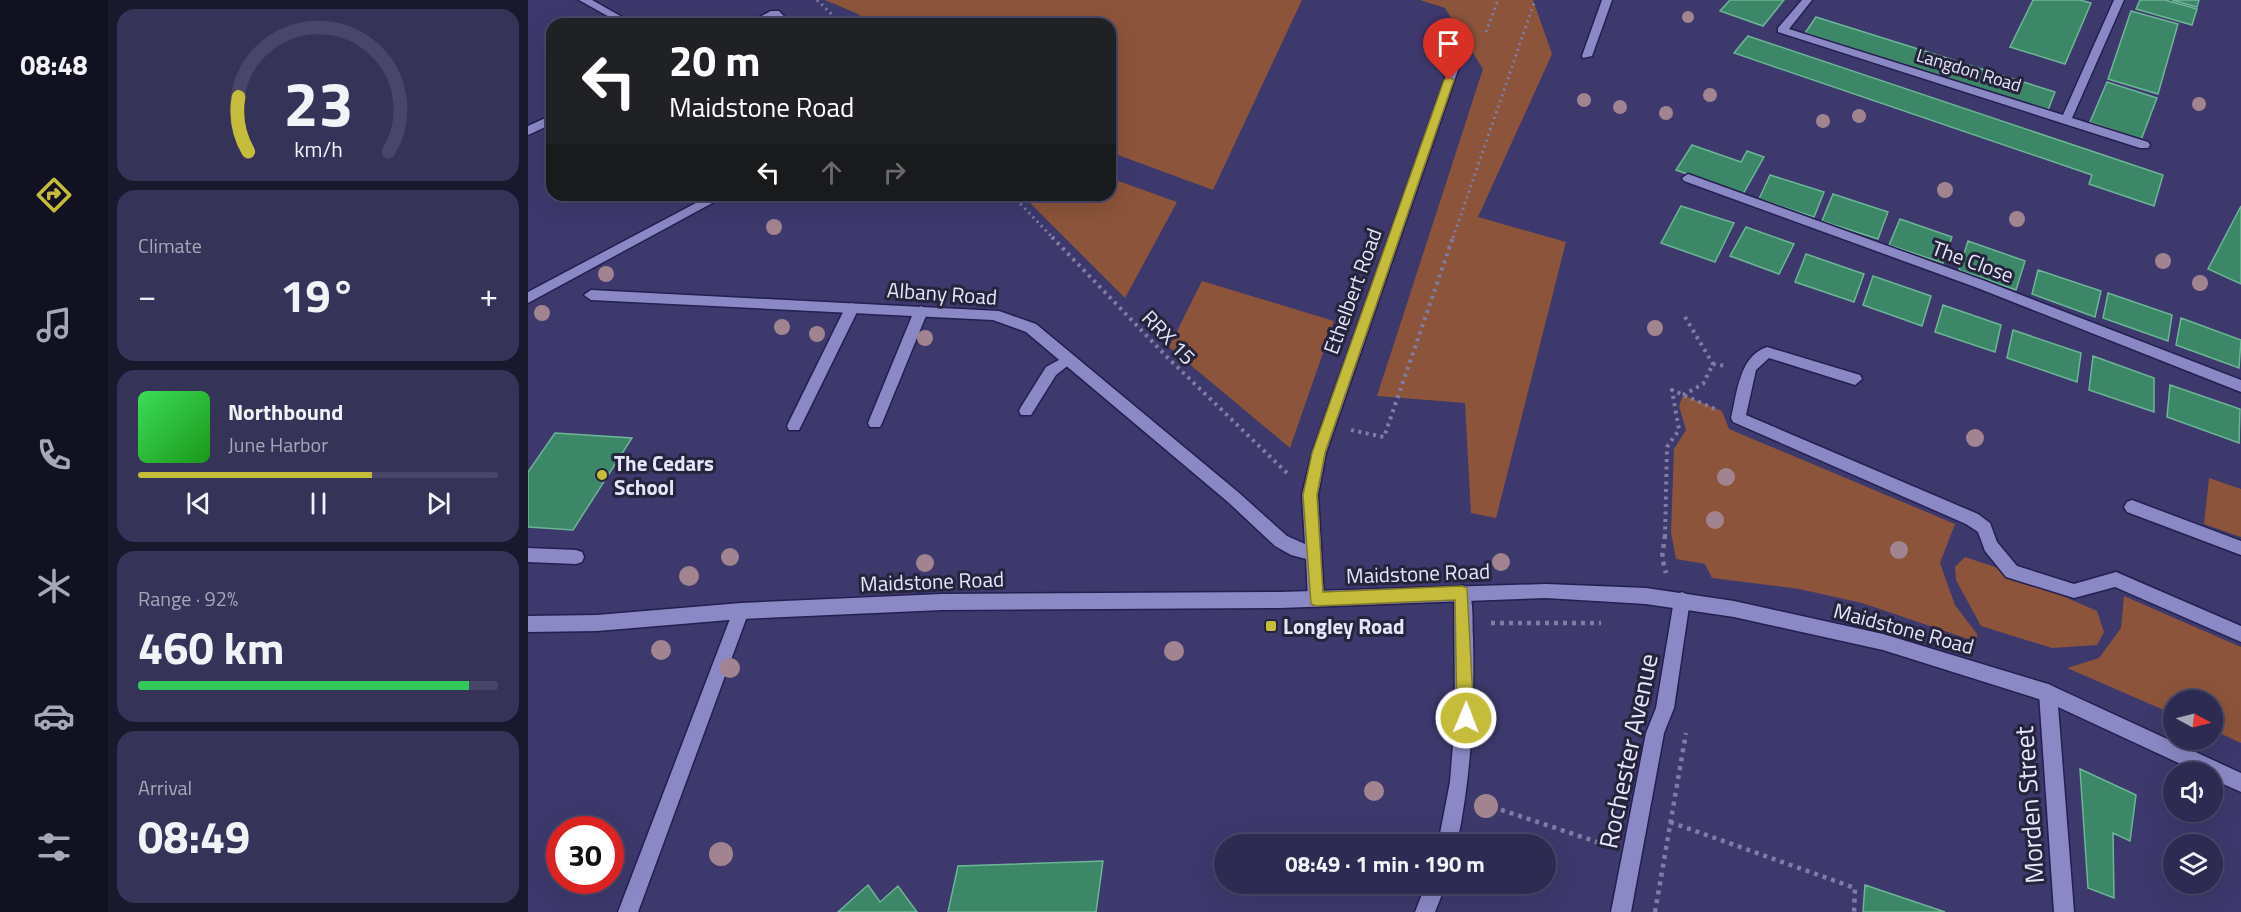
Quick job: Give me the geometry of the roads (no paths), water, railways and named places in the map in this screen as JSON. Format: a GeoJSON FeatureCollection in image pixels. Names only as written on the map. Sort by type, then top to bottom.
{"type":"FeatureCollection","features":[{"type":"Feature","properties":{"kind":"street"},"geometry":{"type":"LineString","coordinates":[[584,0],[618,18]]}},
{"type":"Feature","properties":{"kind":"street"},"geometry":{"type":"LineString","coordinates":[[1587,56],[1607,0]]}},
{"type":"Feature","properties":{"kind":"street","name":"Langdon Road"},"geometry":{"type":"LineString","coordinates":[[1807,0],[1782,30],[2067,118],[2144,145]]}},
{"type":"Feature","properties":{"kind":"street"},"geometry":{"type":"LineString","coordinates":[[2067,118],[2120,0]]}},
{"type":"Feature","properties":{"kind":"street"},"geometry":{"type":"LineString","coordinates":[[764,18],[774,13],[779,18]]}},
{"type":"Feature","properties":{"kind":"street","name":"Ethelbert Road"},"geometry":{"type":"LineString","coordinates":[[1316,599],[1310,495],[1318,453],[1464,38]]}},
{"type":"Feature","properties":{"kind":"street"},"geometry":{"type":"LineString","coordinates":[[528,131],[546,122]]}},
{"type":"Feature","properties":{"kind":"street","name":"The Close"},"geometry":{"type":"LineString","coordinates":[[1688,178],[1980,284],[2241,386]]}},
{"type":"Feature","properties":{"kind":"street"},"geometry":{"type":"LineString","coordinates":[[528,298],[710,201]]}},
{"type":"Feature","properties":{"kind":"street","name":"Albany Road"},"geometry":{"type":"LineString","coordinates":[[591,295],[994,315],[1031,328],[1233,497],[1281,541],[1297,550],[1315,554]]}},
{"type":"Feature","properties":{"kind":"street"},"geometry":{"type":"LineString","coordinates":[[794,426],[852,308]]}},
{"type":"Feature","properties":{"kind":"street"},"geometry":{"type":"LineString","coordinates":[[875,423],[921,311]]}},
{"type":"Feature","properties":{"kind":"street"},"geometry":{"type":"LineString","coordinates":[[1855,379],[1767,352],[1750,368],[1738,418],[1972,519],[1984,528],[1991,546],[2012,572],[2074,591],[2116,579],[2241,634]]}},
{"type":"Feature","properties":{"kind":"street"},"geometry":{"type":"LineString","coordinates":[[1026,411],[1051,371],[1068,360]]}},
{"type":"Feature","properties":{"kind":"street"},"geometry":{"type":"LineString","coordinates":[[2132,507],[2241,548]]}},
{"type":"Feature","properties":{"kind":"street"},"geometry":{"type":"LineString","coordinates":[[528,555],[576,557]]}},
{"type":"Feature","properties":{"kind":"street","name":"Maidstone Road"},"geometry":{"type":"LineString","coordinates":[[528,624],[597,623],[741,611],[1002,601],[1316,599],[1462,593],[1600,592],[1677,599],[1882,642],[2048,693],[2241,783]]}},
{"type":"Feature","properties":{"kind":"street"},"geometry":{"type":"LineString","coordinates":[[1449,834],[1464,743],[1462,593]]}},
{"type":"Feature","properties":{"kind":"street","name":"Rochester Avenue"},"geometry":{"type":"LineString","coordinates":[[1621,912],[1655,733],[1665,708],[1680,624],[1677,599]]}},
{"type":"Feature","properties":{"kind":"street"},"geometry":{"type":"LineString","coordinates":[[628,912],[741,611]]}},
{"type":"Feature","properties":{"kind":"street","name":"Morden Street"},"geometry":{"type":"LineString","coordinates":[[2048,693],[2064,912]]}},
{"type":"Feature","properties":{"kind":"street"},"geometry":{"type":"LineString","coordinates":[[1425,912],[1432,894]]}},
{"type":"Feature","properties":{"kind":"place","name":"The Cedars School"},"geometry":{"type":"Point","coordinates":[602,475]}},
{"type":"Feature","properties":{"kind":"place","name":"Longley Road"},"geometry":{"type":"Point","coordinates":[1271,626]}}]}
